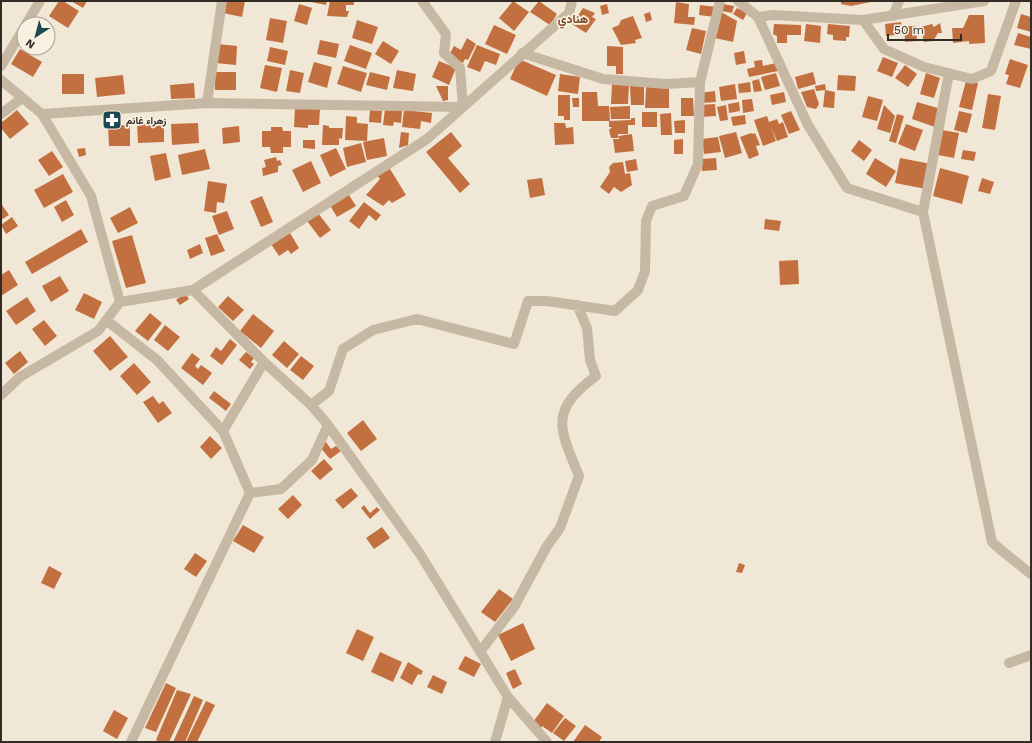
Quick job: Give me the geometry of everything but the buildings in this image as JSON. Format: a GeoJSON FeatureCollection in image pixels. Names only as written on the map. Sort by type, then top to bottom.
{"type":"FeatureCollection","features":[{"type":"Feature","properties":{"kind":"street"},"geometry":{"type":"LineString","coordinates":[[31,16],[40,1]]}},
{"type":"Feature","properties":{"kind":"street"},"geometry":{"type":"LineString","coordinates":[[207,103],[222,1]]}},
{"type":"Feature","properties":{"kind":"street"},"geometry":{"type":"LineString","coordinates":[[422,1],[446,34],[444,53],[460,68],[463,107]]}},
{"type":"Feature","properties":{"kind":"street"},"geometry":{"type":"LineString","coordinates":[[1,395],[20,378],[98,331],[120,302],[193,290],[427,139],[569,12],[572,1]]}},
{"type":"Feature","properties":{"kind":"street"},"geometry":{"type":"LineString","coordinates":[[311,405],[329,390],[343,349],[373,330],[417,319],[514,344],[528,301],[547,301],[615,311],[638,290],[645,271],[646,221],[652,206],[684,196],[698,164],[700,82],[720,1]]}},
{"type":"Feature","properties":{"kind":"street"},"geometry":{"type":"LineString","coordinates":[[738,1],[758,17],[808,125],[847,188],[923,212]]}},
{"type":"Feature","properties":{"kind":"street"},"geometry":{"type":"LineString","coordinates":[[893,16],[899,1]]}},
{"type":"Feature","properties":{"kind":"street"},"geometry":{"type":"LineString","coordinates":[[758,17],[773,15],[863,20],[984,1]]}},
{"type":"Feature","properties":{"kind":"street"},"geometry":{"type":"LineString","coordinates":[[863,20],[884,49],[924,67],[972,79],[991,71],[1016,1]]}},
{"type":"Feature","properties":{"kind":"street"},"geometry":{"type":"LineString","coordinates":[[1,66],[16,41]]}},
{"type":"Feature","properties":{"kind":"street"},"geometry":{"type":"LineString","coordinates":[[522,53],[603,79],[666,84],[700,82]]}},
{"type":"Feature","properties":{"kind":"street"},"geometry":{"type":"LineString","coordinates":[[949,73],[923,212],[992,542],[1012,560],[1031,574]]}},
{"type":"Feature","properties":{"kind":"street"},"geometry":{"type":"LineString","coordinates":[[1,80],[42,114],[91,196],[120,302]]}},
{"type":"Feature","properties":{"kind":"street"},"geometry":{"type":"LineString","coordinates":[[1,114],[22,98]]}},
{"type":"Feature","properties":{"kind":"street"},"geometry":{"type":"LineString","coordinates":[[42,114],[207,103],[463,107]]}},
{"type":"Feature","properties":{"kind":"street"},"geometry":{"type":"LineString","coordinates":[[193,290],[264,362],[311,405],[328,425],[420,554],[508,698],[547,742]]}},
{"type":"Feature","properties":{"kind":"street"},"geometry":{"type":"LineString","coordinates":[[480,652],[514,606],[547,546],[560,528],[580,476],[568,448],[561,422],[563,410],[579,389],[596,376],[590,360],[587,328],[577,305]]}},
{"type":"Feature","properties":{"kind":"street"},"geometry":{"type":"LineString","coordinates":[[106,320],[157,360],[223,431],[250,493],[131,742]]}},
{"type":"Feature","properties":{"kind":"street"},"geometry":{"type":"LineString","coordinates":[[223,431],[264,362]]}},
{"type":"Feature","properties":{"kind":"street"},"geometry":{"type":"LineString","coordinates":[[250,493],[281,488],[312,460],[328,425]]}},
{"type":"Feature","properties":{"kind":"street"},"geometry":{"type":"LineString","coordinates":[[1009,663],[1031,655]]}},
{"type":"Feature","properties":{"kind":"street"},"geometry":{"type":"LineString","coordinates":[[495,742],[508,698]]}},
{"type":"Feature","properties":{"kind":"place","name":"زهراء غانم"},"geometry":{"type":"Point","coordinates":[112,120]}},
{"type":"Feature","properties":{"kind":"district","name":"هنادي"},"geometry":{"type":"Point","coordinates":[573,19]}}]}
